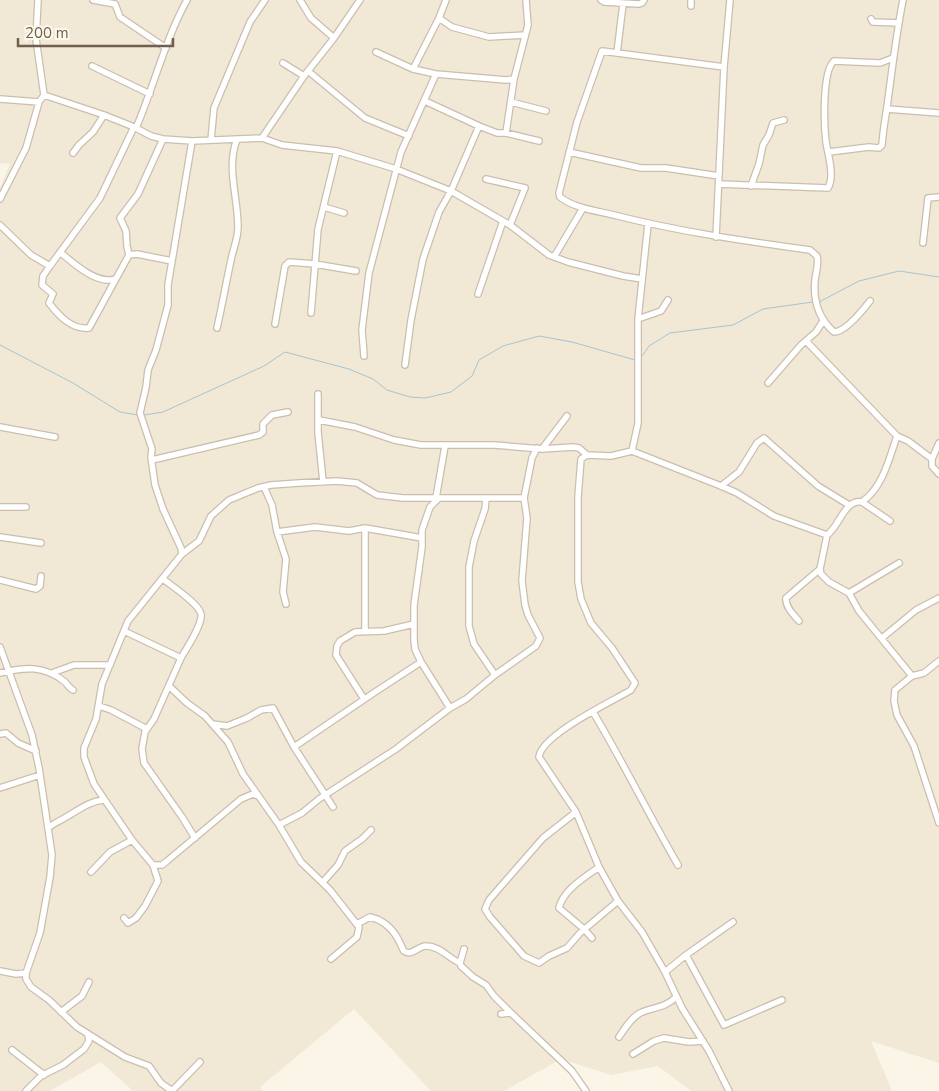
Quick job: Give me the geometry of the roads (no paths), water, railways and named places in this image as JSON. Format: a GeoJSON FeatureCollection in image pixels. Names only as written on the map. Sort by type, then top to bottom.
{"type":"FeatureCollection","features":[{"type":"Feature","properties":{"kind":"street"},"geometry":{"type":"LineString","coordinates":[[0,199],[26,148],[39,102],[44,95],[36,39],[38,0]]}},
{"type":"Feature","properties":{"kind":"street"},"geometry":{"type":"LineString","coordinates":[[94,0],[115,4],[120,17],[166,48]]}},
{"type":"Feature","properties":{"kind":"street"},"geometry":{"type":"LineString","coordinates":[[163,139],[138,194],[120,218],[126,231],[129,255],[89,328],[79,329],[67,322],[49,303],[53,294],[42,285],[44,276],[100,198],[150,94],[175,23],[187,0]]}},
{"type":"Feature","properties":{"kind":"street"},"geometry":{"type":"LineString","coordinates":[[211,140],[214,108],[250,22],[265,0]]}},
{"type":"Feature","properties":{"kind":"street"},"geometry":{"type":"LineString","coordinates":[[300,0],[311,18],[334,38]]}},
{"type":"Feature","properties":{"kind":"street"},"geometry":{"type":"LineString","coordinates":[[262,138],[306,73],[334,38],[360,0]]}},
{"type":"Feature","properties":{"kind":"street"},"geometry":{"type":"LineString","coordinates":[[414,69],[446,0]]}},
{"type":"Feature","properties":{"kind":"street"},"geometry":{"type":"LineString","coordinates":[[506,133],[514,79],[528,25],[526,0]]}},
{"type":"Feature","properties":{"kind":"street"},"geometry":{"type":"LineString","coordinates":[[601,0],[623,4],[639,4],[644,0]]}},
{"type":"Feature","properties":{"kind":"street"},"geometry":{"type":"LineString","coordinates":[[716,237],[724,67],[730,0]]}},
{"type":"Feature","properties":{"kind":"street"},"geometry":{"type":"LineString","coordinates":[[829,152],[869,146],[879,148],[882,145],[883,123],[887,109],[903,0]]}},
{"type":"Feature","properties":{"kind":"street"},"geometry":{"type":"LineString","coordinates":[[617,53],[623,4]]}},
{"type":"Feature","properties":{"kind":"street"},"geometry":{"type":"LineString","coordinates":[[439,18],[452,27],[489,37],[525,35]]}},
{"type":"Feature","properties":{"kind":"street"},"geometry":{"type":"LineString","coordinates":[[871,19],[873,22],[899,23]]}},
{"type":"Feature","properties":{"kind":"street"},"geometry":{"type":"LineString","coordinates":[[724,67],[602,50],[577,122],[559,193],[560,197],[584,208],[648,224],[716,237],[810,250],[814,252],[818,260],[815,285],[819,316],[834,332],[840,330],[855,318],[870,301]]}},
{"type":"Feature","properties":{"kind":"street"},"geometry":{"type":"LineString","coordinates":[[376,52],[414,69],[436,74],[506,80],[514,79]]}},
{"type":"Feature","properties":{"kind":"street"},"geometry":{"type":"LineString","coordinates":[[719,184],[828,188],[830,183],[829,152],[826,143],[825,85],[832,62],[880,63],[893,58]]}},
{"type":"Feature","properties":{"kind":"street"},"geometry":{"type":"LineString","coordinates":[[283,63],[306,73],[369,121],[409,136]]}},
{"type":"Feature","properties":{"kind":"street"},"geometry":{"type":"LineString","coordinates":[[92,66],[150,94]]}},
{"type":"Feature","properties":{"kind":"street"},"geometry":{"type":"LineString","coordinates":[[364,356],[362,330],[369,273],[401,152],[436,74]]}},
{"type":"Feature","properties":{"kind":"street"},"geometry":{"type":"LineString","coordinates":[[44,95],[104,115],[135,127],[151,136],[163,139],[192,141],[262,138],[282,145],[337,151],[396,169],[451,191],[510,225],[554,257],[623,276],[642,279]]}},
{"type":"Feature","properties":{"kind":"street"},"geometry":{"type":"LineString","coordinates":[[0,99],[39,102]]}},
{"type":"Feature","properties":{"kind":"street"},"geometry":{"type":"LineString","coordinates":[[424,102],[497,133],[506,133],[539,141]]}},
{"type":"Feature","properties":{"kind":"street"},"geometry":{"type":"LineString","coordinates":[[511,102],[546,111]]}},
{"type":"Feature","properties":{"kind":"street"},"geometry":{"type":"LineString","coordinates":[[887,109],[939,113]]}},
{"type":"Feature","properties":{"kind":"street"},"geometry":{"type":"LineString","coordinates":[[73,153],[93,132],[104,115]]}},
{"type":"Feature","properties":{"kind":"street"},"geometry":{"type":"LineString","coordinates":[[751,186],[763,145],[773,123],[784,120]]}},
{"type":"Feature","properties":{"kind":"street"},"geometry":{"type":"LineString","coordinates":[[405,365],[412,312],[423,259],[439,212],[451,191],[479,126]]}},
{"type":"Feature","properties":{"kind":"street"},"geometry":{"type":"LineString","coordinates":[[217,328],[232,255],[237,242],[237,213],[232,163],[233,150],[237,139]]}},
{"type":"Feature","properties":{"kind":"street"},"geometry":{"type":"LineString","coordinates":[[182,554],[158,493],[154,478],[152,449],[140,408],[145,393],[149,365],[156,350],[168,305],[168,285],[192,141]]}},
{"type":"Feature","properties":{"kind":"street"},"geometry":{"type":"LineString","coordinates":[[311,313],[318,229],[337,151]]}},
{"type":"Feature","properties":{"kind":"street"},"geometry":{"type":"LineString","coordinates":[[569,152],[642,168],[666,168],[719,176]]}},
{"type":"Feature","properties":{"kind":"street"},"geometry":{"type":"LineString","coordinates":[[486,179],[526,188],[510,225]]}},
{"type":"Feature","properties":{"kind":"street"},"geometry":{"type":"LineString","coordinates":[[923,243],[928,198],[939,197]]}},
{"type":"Feature","properties":{"kind":"street"},"geometry":{"type":"LineString","coordinates":[[324,207],[344,213]]}},
{"type":"Feature","properties":{"kind":"street"},"geometry":{"type":"LineString","coordinates":[[554,257],[584,208]]}},
{"type":"Feature","properties":{"kind":"street"},"geometry":{"type":"LineString","coordinates":[[478,294],[503,221]]}},
{"type":"Feature","properties":{"kind":"street"},"geometry":{"type":"LineString","coordinates":[[632,452],[638,423],[638,318],[648,224]]}},
{"type":"Feature","properties":{"kind":"street"},"geometry":{"type":"LineString","coordinates":[[0,225],[31,255],[50,266]]}},
{"type":"Feature","properties":{"kind":"street"},"geometry":{"type":"LineString","coordinates":[[60,252],[86,272],[105,280],[115,279]]}},
{"type":"Feature","properties":{"kind":"street"},"geometry":{"type":"LineString","coordinates":[[129,255],[137,254],[172,261]]}},
{"type":"Feature","properties":{"kind":"street"},"geometry":{"type":"LineString","coordinates":[[274,324],[285,266],[289,262],[356,271]]}},
{"type":"Feature","properties":{"kind":"street"},"geometry":{"type":"LineString","coordinates":[[638,318],[660,311],[668,300]]}},
{"type":"Feature","properties":{"kind":"street"},"geometry":{"type":"LineString","coordinates":[[768,383],[806,341],[825,324]]}},
{"type":"Feature","properties":{"kind":"street"},"geometry":{"type":"LineString","coordinates":[[806,341],[897,436],[908,441],[932,459]]}},
{"type":"Feature","properties":{"kind":"street"},"geometry":{"type":"LineString","coordinates":[[318,394],[318,432],[323,482]]}},
{"type":"Feature","properties":{"kind":"street"},"geometry":{"type":"LineString","coordinates":[[152,460],[259,435],[263,432],[263,424],[272,415],[288,412]]}},
{"type":"Feature","properties":{"kind":"street"},"geometry":{"type":"LineString","coordinates":[[279,825],[302,813],[319,799],[396,748],[450,708],[466,699],[539,642],[540,638],[528,615],[523,594],[522,581],[528,518],[524,498],[532,458],[567,416]]}},
{"type":"Feature","properties":{"kind":"street"},"geometry":{"type":"LineString","coordinates":[[319,420],[355,426],[394,440],[421,445],[573,447],[579,448],[587,455]]}},
{"type":"Feature","properties":{"kind":"street"},"geometry":{"type":"LineString","coordinates":[[0,427],[55,437]]}},
{"type":"Feature","properties":{"kind":"street"},"geometry":{"type":"LineString","coordinates":[[862,502],[872,495],[882,478],[897,436]]}},
{"type":"Feature","properties":{"kind":"street"},"geometry":{"type":"LineString","coordinates":[[722,486],[739,472],[757,443],[764,438],[818,486],[849,505]]}},
{"type":"Feature","properties":{"kind":"street"},"geometry":{"type":"LineString","coordinates":[[939,443],[932,459],[932,466],[939,474]]}},
{"type":"Feature","properties":{"kind":"street"},"geometry":{"type":"LineString","coordinates":[[445,446],[437,498],[430,507],[422,530],[414,605],[414,624],[415,649],[450,708]]}},
{"type":"Feature","properties":{"kind":"street"},"geometry":{"type":"LineString","coordinates":[[728,1091],[703,1040],[676,997],[665,972],[642,932],[618,901],[598,867],[576,812],[539,757],[540,752],[566,727],[631,690],[635,683],[612,648],[591,623],[581,599],[578,582],[580,462],[587,455],[611,456],[632,452],[722,486],[738,493],[774,516],[827,535]]}},
{"type":"Feature","properties":{"kind":"street"},"geometry":{"type":"LineString","coordinates":[[124,918],[128,924],[136,918],[150,898],[158,881],[153,865],[132,840],[94,784],[84,757],[84,748],[96,719],[102,684],[128,621],[182,554],[199,541],[211,516],[229,500],[264,487],[323,482],[357,483],[377,495],[383,496],[524,498]]}},
{"type":"Feature","properties":{"kind":"street"},"geometry":{"type":"LineString","coordinates":[[264,487],[272,506],[277,532],[286,560],[283,592],[286,604]]}},
{"type":"Feature","properties":{"kind":"street"},"geometry":{"type":"LineString","coordinates":[[427,498],[430,507]]}},
{"type":"Feature","properties":{"kind":"street"},"geometry":{"type":"LineString","coordinates":[[486,498],[485,509],[474,541],[469,567],[469,626],[474,644],[495,675]]}},
{"type":"Feature","properties":{"kind":"street"},"geometry":{"type":"LineString","coordinates":[[890,521],[862,502],[857,501],[849,505],[832,532],[827,535],[820,569],[824,578],[849,593],[859,611],[912,676]]}},
{"type":"Feature","properties":{"kind":"street"},"geometry":{"type":"LineString","coordinates":[[0,507],[26,507]]}},
{"type":"Feature","properties":{"kind":"street"},"geometry":{"type":"LineString","coordinates":[[277,532],[315,527],[349,531],[365,528],[422,538]]}},
{"type":"Feature","properties":{"kind":"street"},"geometry":{"type":"LineString","coordinates":[[365,528],[365,631]]}},
{"type":"Feature","properties":{"kind":"street"},"geometry":{"type":"LineString","coordinates":[[0,537],[41,543]]}},
{"type":"Feature","properties":{"kind":"street"},"geometry":{"type":"LineString","coordinates":[[849,593],[899,563]]}},
{"type":"Feature","properties":{"kind":"street"},"geometry":{"type":"LineString","coordinates":[[799,621],[787,606],[786,598],[820,569]]}},
{"type":"Feature","properties":{"kind":"street"},"geometry":{"type":"LineString","coordinates":[[0,580],[36,589],[40,586],[41,576]]}},
{"type":"Feature","properties":{"kind":"street"},"geometry":{"type":"LineString","coordinates":[[163,579],[196,605],[201,613],[201,621],[154,719],[145,732],[142,749],[144,763],[195,838]]}},
{"type":"Feature","properties":{"kind":"street"},"geometry":{"type":"LineString","coordinates":[[882,638],[916,610],[939,598]]}},
{"type":"Feature","properties":{"kind":"street"},"geometry":{"type":"LineString","coordinates":[[364,699],[336,655],[335,650],[340,641],[355,632],[384,631],[414,624]]}},
{"type":"Feature","properties":{"kind":"street"},"geometry":{"type":"LineString","coordinates":[[124,632],[182,658]]}},
{"type":"Feature","properties":{"kind":"street"},"geometry":{"type":"LineString","coordinates":[[0,647],[36,750],[52,855],[40,932],[26,973],[26,979],[31,987],[49,1000],[77,1027],[125,1057],[150,1066],[156,1078],[172,1091],[200,1062]]}},
{"type":"Feature","properties":{"kind":"street"},"geometry":{"type":"LineString","coordinates":[[939,661],[924,673],[912,676],[895,690],[894,701],[898,715],[914,746],[939,823]]}},
{"type":"Feature","properties":{"kind":"street"},"geometry":{"type":"LineString","coordinates":[[294,748],[364,699],[422,662]]}},
{"type":"Feature","properties":{"kind":"street"},"geometry":{"type":"LineString","coordinates":[[52,674],[74,665],[110,665]]}},
{"type":"Feature","properties":{"kind":"street"},"geometry":{"type":"LineString","coordinates":[[0,673],[32,668],[52,674],[73,690]]}},
{"type":"Feature","properties":{"kind":"street"},"geometry":{"type":"LineString","coordinates":[[169,686],[187,703],[206,716],[228,742],[255,795],[279,825],[301,862],[323,882],[357,924],[359,928],[357,937],[331,959]]}},
{"type":"Feature","properties":{"kind":"street"},"geometry":{"type":"LineString","coordinates":[[99,706],[111,710],[147,729]]}},
{"type":"Feature","properties":{"kind":"street"},"geometry":{"type":"LineString","coordinates":[[212,724],[227,726],[261,710],[273,708],[294,748],[327,795],[333,807]]}},
{"type":"Feature","properties":{"kind":"street"},"geometry":{"type":"LineString","coordinates":[[593,712],[678,865]]}},
{"type":"Feature","properties":{"kind":"street"},"geometry":{"type":"LineString","coordinates":[[0,734],[6,733],[18,742],[36,750]]}},
{"type":"Feature","properties":{"kind":"street"},"geometry":{"type":"LineString","coordinates":[[0,788],[40,775]]}},
{"type":"Feature","properties":{"kind":"street"},"geometry":{"type":"LineString","coordinates":[[153,865],[162,865],[225,811],[241,799],[255,795]]}},
{"type":"Feature","properties":{"kind":"street"},"geometry":{"type":"LineString","coordinates":[[48,828],[57,821],[102,797]]}},
{"type":"Feature","properties":{"kind":"street"},"geometry":{"type":"LineString","coordinates":[[576,812],[543,838],[489,900],[485,909],[490,918],[524,956],[539,963],[548,956],[567,948],[584,929],[618,901]]}},
{"type":"Feature","properties":{"kind":"street"},"geometry":{"type":"LineString","coordinates":[[47,819],[57,821]]}},
{"type":"Feature","properties":{"kind":"street"},"geometry":{"type":"LineString","coordinates":[[323,882],[338,865],[345,851],[371,830]]}},
{"type":"Feature","properties":{"kind":"street"},"geometry":{"type":"LineString","coordinates":[[91,872],[110,852],[132,840]]}},
{"type":"Feature","properties":{"kind":"street"},"geometry":{"type":"LineString","coordinates":[[592,938],[559,908],[560,902],[574,886],[598,867]]}},
{"type":"Feature","properties":{"kind":"street"},"geometry":{"type":"LineString","coordinates":[[357,924],[370,917],[380,920],[394,932],[407,953],[412,953],[420,947],[437,948],[451,959],[460,963],[467,972],[486,985],[494,996],[572,1071],[586,1091]]}},
{"type":"Feature","properties":{"kind":"street"},"geometry":{"type":"LineString","coordinates":[[665,972],[733,922]]}},
{"type":"Feature","properties":{"kind":"street"},"geometry":{"type":"LineString","coordinates":[[460,963],[464,950]]}},
{"type":"Feature","properties":{"kind":"street"},"geometry":{"type":"LineString","coordinates":[[686,955],[724,1025],[782,1000]]}},
{"type":"Feature","properties":{"kind":"street"},"geometry":{"type":"LineString","coordinates":[[0,970],[16,974],[26,973]]}},
{"type":"Feature","properties":{"kind":"street"},"geometry":{"type":"LineString","coordinates":[[61,1012],[82,996],[89,982]]}},
{"type":"Feature","properties":{"kind":"street"},"geometry":{"type":"LineString","coordinates":[[618,1036],[630,1021],[639,1014],[671,1002],[676,997]]}},
{"type":"Feature","properties":{"kind":"street"},"geometry":{"type":"LineString","coordinates":[[501,1014],[511,1013]]}},
{"type":"Feature","properties":{"kind":"street"},"geometry":{"type":"LineString","coordinates":[[26,1091],[44,1075],[63,1065],[84,1048],[89,1041],[88,1035]]}},
{"type":"Feature","properties":{"kind":"street"},"geometry":{"type":"LineString","coordinates":[[633,1054],[654,1041],[664,1038],[688,1042],[703,1040]]}},
{"type":"Feature","properties":{"kind":"street"},"geometry":{"type":"LineString","coordinates":[[12,1050],[44,1075]]}},
{"type":"Feature","properties":{"kind":"waterway"},"geometry":{"type":"LineString","coordinates":[[819,302],[859,281],[899,271],[939,277]]}},
{"type":"Feature","properties":{"kind":"waterway"},"geometry":{"type":"LineString","coordinates":[[640,359],[649,346],[670,333],[733,325],[763,309],[813,302]]}},
{"type":"Feature","properties":{"kind":"waterway"},"geometry":{"type":"LineString","coordinates":[[144,415],[163,412],[264,366],[285,352],[349,369],[373,379],[387,390],[410,397],[425,398],[451,392],[472,376],[479,360],[503,346],[539,336],[572,342],[635,360]]}},
{"type":"Feature","properties":{"kind":"waterway"},"geometry":{"type":"LineString","coordinates":[[0,345],[73,383],[120,412],[138,415]]}}]}
